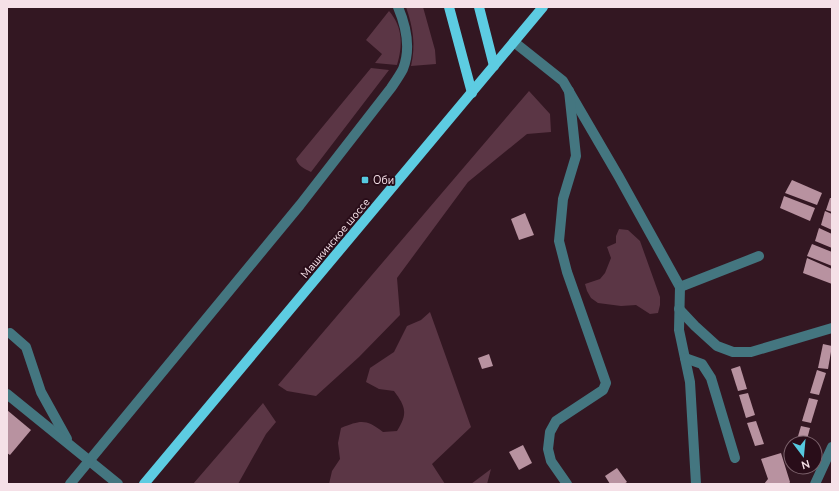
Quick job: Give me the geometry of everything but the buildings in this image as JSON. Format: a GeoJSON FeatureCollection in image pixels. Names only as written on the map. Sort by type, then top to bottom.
{"type":"FeatureCollection","features":[{"type":"Feature","properties":{"kind":"main road"},"geometry":{"type":"LineString","coordinates":[[450,7],[472,93]]}},
{"type":"Feature","properties":{"kind":"main road"},"geometry":{"type":"LineString","coordinates":[[479,7],[494,66]]}},
{"type":"Feature","properties":{"kind":"main road","name":"Машкинское шоссе"},"geometry":{"type":"LineString","coordinates":[[144,484],[543,7]]}},
{"type":"Feature","properties":{"kind":"lane"},"geometry":{"type":"LineString","coordinates":[[70,484],[300,205],[391,88],[403,69],[407,53],[406,34],[398,7]]}},
{"type":"Feature","properties":{"kind":"lane"},"geometry":{"type":"LineString","coordinates":[[514,42],[563,81],[619,177],[680,287],[679,330],[690,382],[696,484]]}},
{"type":"Feature","properties":{"kind":"lane"},"geometry":{"type":"LineString","coordinates":[[567,484],[551,461],[548,448],[550,432],[556,421],[603,390],[606,383],[567,272],[559,241],[563,200],[576,156],[569,91]]}},
{"type":"Feature","properties":{"kind":"lane"},"geometry":{"type":"LineString","coordinates":[[680,287],[759,256]]}},
{"type":"Feature","properties":{"kind":"lane"},"geometry":{"type":"LineString","coordinates":[[679,309],[717,346],[733,352],[751,352],[832,328]]}},
{"type":"Feature","properties":{"kind":"lane"},"geometry":{"type":"LineString","coordinates":[[10,333],[26,347],[41,392],[70,445]]}},
{"type":"Feature","properties":{"kind":"lane"},"geometry":{"type":"LineString","coordinates":[[685,358],[702,364],[711,378],[734,458]]}},
{"type":"Feature","properties":{"kind":"lane"},"geometry":{"type":"LineString","coordinates":[[7,394],[118,484]]}},
{"type":"Feature","properties":{"kind":"lane"},"geometry":{"type":"LineString","coordinates":[[815,484],[832,447]]}},
{"type":"Feature","properties":{"kind":"shaded area"},"geometry":{"type":"Polygon","coordinates":[[[406,7],[423,7],[435,50],[436,64],[411,66],[413,58],[413,36],[406,7]]]}},
{"type":"Feature","properties":{"kind":"shaded area"},"geometry":{"type":"Polygon","coordinates":[[[389,11],[394,17],[399,30],[401,44],[397,65],[375,63],[382,54],[366,40],[389,11]]]}},
{"type":"Feature","properties":{"kind":"shaded area"},"geometry":{"type":"Polygon","coordinates":[[[371,68],[389,70],[311,172],[302,167],[298,164],[296,159],[371,68]]]}},
{"type":"Feature","properties":{"kind":"shaded area"},"geometry":{"type":"Polygon","coordinates":[[[529,91],[550,114],[551,132],[527,134],[468,182],[397,278],[400,315],[359,357],[316,396],[287,391],[278,385],[529,91]]]}},
{"type":"Feature","properties":{"kind":"shaded area"},"geometry":{"type":"Polygon","coordinates":[[[619,229],[628,230],[640,241],[660,297],[658,313],[650,314],[636,305],[621,306],[598,303],[591,298],[587,291],[585,284],[600,279],[605,273],[611,258],[607,247],[616,243],[616,236],[619,229]]]}},
{"type":"Feature","properties":{"kind":"shaded area"},"geometry":{"type":"Polygon","coordinates":[[[430,312],[471,427],[432,464],[445,484],[329,484],[332,471],[340,459],[338,443],[341,428],[354,423],[363,422],[372,425],[383,432],[397,431],[401,425],[404,415],[403,406],[394,391],[379,389],[366,382],[370,368],[394,352],[407,326],[421,320],[430,312]]]}},
{"type":"Feature","properties":{"kind":"shaded area"},"geometry":{"type":"Polygon","coordinates":[[[263,403],[276,422],[266,434],[238,484],[193,484],[263,403]]]}},
{"type":"Feature","properties":{"kind":"shaded area"},"geometry":{"type":"Polygon","coordinates":[[[491,469],[487,484],[471,484],[491,469]]]}},
{"type":"Feature","properties":{"kind":"place","name":"Оби"},"geometry":{"type":"Point","coordinates":[365,180]}}]}
